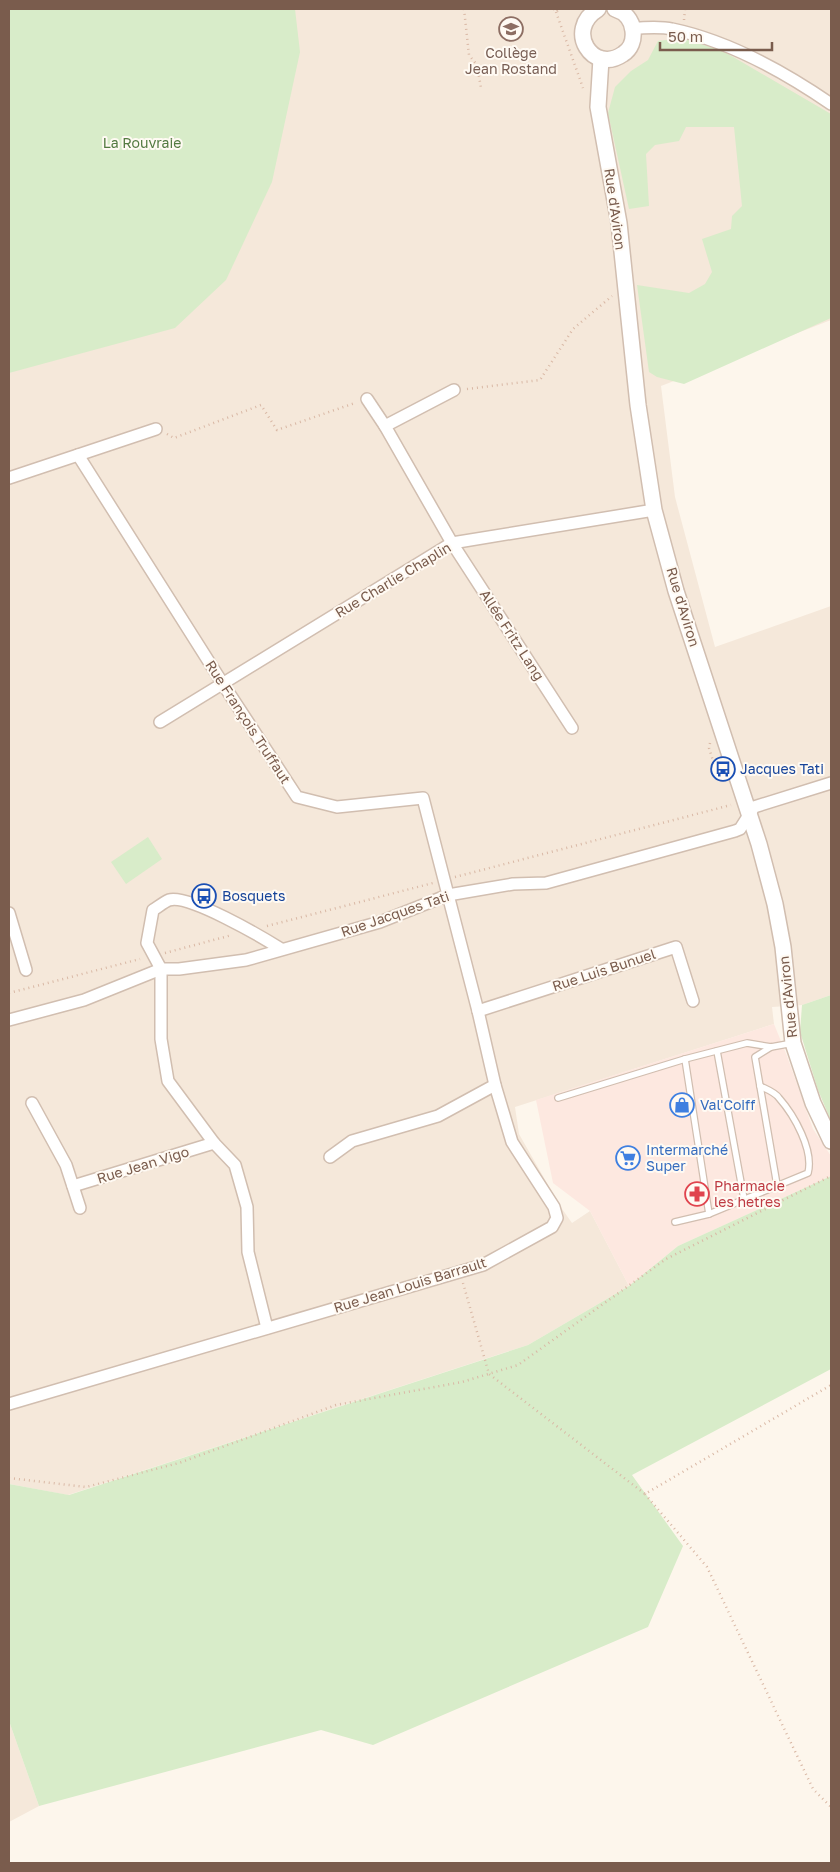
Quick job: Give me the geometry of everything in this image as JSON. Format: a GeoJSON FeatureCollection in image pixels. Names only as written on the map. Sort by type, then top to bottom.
{"type":"FeatureCollection","features":[{"type":"Feature","properties":{"kind":"street"},"geometry":{"type":"LineString","coordinates":[[591,10],[583,26],[583,42],[587,50],[601,59],[610,60],[626,52],[634,36],[630,20],[615,9]]}},
{"type":"Feature","properties":{"kind":"street"},"geometry":{"type":"LineString","coordinates":[[633,28],[670,28],[718,42],[782,73],[831,104]]}},
{"type":"Feature","properties":{"kind":"street","name":"Rue d'Aviron"},"geometry":{"type":"LineString","coordinates":[[601,59],[598,107],[619,223],[638,405],[654,510],[676,591],[759,844],[775,904],[783,947],[793,1043],[813,1104],[831,1141]]}},
{"type":"Feature","properties":{"kind":"street"},"geometry":{"type":"LineString","coordinates":[[385,426],[454,390]]}},
{"type":"Feature","properties":{"kind":"street","name":"Allée Fritz Lang"},"geometry":{"type":"LineString","coordinates":[[367,399],[385,426],[452,543],[572,728]]}},
{"type":"Feature","properties":{"kind":"street"},"geometry":{"type":"LineString","coordinates":[[9,478],[156,429]]}},
{"type":"Feature","properties":{"kind":"street","name":"Rue François Truffaut"},"geometry":{"type":"LineString","coordinates":[[78,455],[297,797],[337,807],[423,798],[448,895]]}},
{"type":"Feature","properties":{"kind":"street","name":"Rue Charlie Chaplin"},"geometry":{"type":"LineString","coordinates":[[160,722],[452,543],[654,510]]}},
{"type":"Feature","properties":{"kind":"street","name":"Rue Jacques Tati"},"geometry":{"type":"LineString","coordinates":[[9,1020],[84,1000],[161,969],[179,969],[246,960],[380,922],[448,895],[513,884],[546,883],[740,829],[747,808],[831,783]]}},
{"type":"Feature","properties":{"kind":"street","name":"Rue Jean Louis Barrault"},"geometry":{"type":"LineString","coordinates":[[9,1404],[483,1265],[552,1228],[557,1218],[554,1207],[512,1142],[494,1084],[478,1011],[448,895]]}},
{"type":"Feature","properties":{"kind":"street"},"geometry":{"type":"LineString","coordinates":[[267,1328],[248,1252],[247,1207],[235,1165],[214,1143],[168,1081],[161,1040],[161,969],[147,943],[153,910],[170,899],[185,900],[251,930],[280,949]]}},
{"type":"Feature","properties":{"kind":"street"},"geometry":{"type":"LineString","coordinates":[[9,913],[26,970]]}},
{"type":"Feature","properties":{"kind":"street","name":"Rue Luis Bunuel"},"geometry":{"type":"LineString","coordinates":[[478,1011],[676,946],[693,1001]]}},
{"type":"Feature","properties":{"kind":"street"},"geometry":{"type":"LineString","coordinates":[[330,1157],[352,1141],[438,1116],[494,1084]]}},
{"type":"Feature","properties":{"kind":"street"},"geometry":{"type":"LineString","coordinates":[[32,1103],[66,1165],[80,1208]]}},
{"type":"Feature","properties":{"kind":"street","name":"Rue Jean Vigo"},"geometry":{"type":"LineString","coordinates":[[72,1186],[214,1143]]}},
{"type":"Feature","properties":{"kind":"lane"},"geometry":{"type":"LineString","coordinates":[[558,1098],[747,1042],[771,1047]]}},
{"type":"Feature","properties":{"kind":"lane"},"geometry":{"type":"LineString","coordinates":[[777,1186],[755,1057],[771,1047],[793,1043]]}},
{"type":"Feature","properties":{"kind":"lane"},"geometry":{"type":"LineString","coordinates":[[718,1051],[744,1199]]}},
{"type":"Feature","properties":{"kind":"lane"},"geometry":{"type":"LineString","coordinates":[[685,1059],[709,1214]]}},
{"type":"Feature","properties":{"kind":"lane"},"geometry":{"type":"LineString","coordinates":[[674,1222],[709,1214],[808,1173],[810,1166],[802,1133],[778,1096],[760,1086]]}},
{"type":"Feature","properties":{"kind":"path"},"geometry":{"type":"LineString","coordinates":[[464,9],[469,55],[477,65],[481,88]]}},
{"type":"Feature","properties":{"kind":"path"},"geometry":{"type":"LineString","coordinates":[[554,9],[556,12],[559,9]]}},
{"type":"Feature","properties":{"kind":"path"},"geometry":{"type":"LineString","coordinates":[[454,390],[540,380],[573,329],[615,294]]}},
{"type":"Feature","properties":{"kind":"path"},"geometry":{"type":"LineString","coordinates":[[156,429],[174,438],[261,405],[277,430],[367,399]]}},
{"type":"Feature","properties":{"kind":"path"},"geometry":{"type":"LineString","coordinates":[[9,993],[444,880],[747,808]]}},
{"type":"Feature","properties":{"kind":"path"},"geometry":{"type":"LineString","coordinates":[[9,1478],[86,1487],[179,1463],[336,1405],[462,1382],[518,1365],[666,1259],[831,1176]]}},
{"type":"Feature","properties":{"kind":"path"},"geometry":{"type":"LineString","coordinates":[[459,1272],[489,1374],[646,1494],[707,1567],[813,1789],[831,1807]]}},
{"type":"Feature","properties":{"kind":"path"},"geometry":{"type":"LineString","coordinates":[[646,1494],[831,1385]]}},
{"type":"Feature","properties":{"kind":"shaded area"},"geometry":{"type":"Polygon","coordinates":[[[9,9],[831,9],[831,320],[661,386],[675,497],[715,647],[831,606],[831,995],[802,1005],[772,1007],[774,1024],[515,1107],[519,1134],[560,1206],[572,1223],[590,1211],[629,1286],[528,1345],[68,1495],[9,1484],[9,9]]]}},
{"type":"Feature","properties":{"kind":"shaded area"},"geometry":{"type":"Polygon","coordinates":[[[774,1024],[813,1129],[831,1156],[831,1176],[678,1246],[629,1286],[590,1211],[553,1183],[536,1100],[774,1024]]]}},
{"type":"Feature","properties":{"kind":"shaded area"},"geometry":{"type":"Polygon","coordinates":[[[9,1721],[39,1806],[9,1822],[9,1721]]]}},
{"type":"Feature","properties":{"kind":"green space","name":"La Rouvraie"},"geometry":{"type":"Polygon","coordinates":[[[9,9],[295,9],[300,52],[272,182],[226,280],[175,328],[9,373],[9,9]]]}},
{"type":"Feature","properties":{"kind":"green space"},"geometry":{"type":"Polygon","coordinates":[[[681,38],[723,51],[831,114],[831,318],[684,384],[657,377],[649,372],[637,285],[689,293],[705,284],[712,272],[702,239],[731,229],[732,216],[742,206],[734,127],[686,127],[679,141],[655,145],[646,154],[649,206],[629,209],[608,113],[615,87],[631,71],[648,60],[658,41],[681,38]]]}},
{"type":"Feature","properties":{"kind":"green space"},"geometry":{"type":"Polygon","coordinates":[[[148,837],[162,859],[126,884],[111,862],[148,837]]]}},
{"type":"Feature","properties":{"kind":"green space"},"geometry":{"type":"Polygon","coordinates":[[[831,995],[831,1121],[818,1090],[800,1032],[802,1005],[831,995]]]}},
{"type":"Feature","properties":{"kind":"green space"},"geometry":{"type":"Polygon","coordinates":[[[831,1176],[831,1369],[632,1475],[683,1546],[648,1627],[373,1745],[321,1730],[39,1806],[9,1721],[9,1484],[69,1495],[528,1345],[629,1286],[678,1246],[831,1176]]]}},
{"type":"Feature","properties":{"kind":"place","name":"Collège Jean Rostand"},"geometry":{"type":"Point","coordinates":[511,29]}},
{"type":"Feature","properties":{"kind":"place","name":"Jacques Tati"},"geometry":{"type":"Point","coordinates":[723,769]}},
{"type":"Feature","properties":{"kind":"place","name":"Bosquets"},"geometry":{"type":"Point","coordinates":[204,896]}},
{"type":"Feature","properties":{"kind":"place","name":"Val'Coiff"},"geometry":{"type":"Point","coordinates":[682,1105]}},
{"type":"Feature","properties":{"kind":"place","name":"Intermarché Super"},"geometry":{"type":"Point","coordinates":[628,1158]}},
{"type":"Feature","properties":{"kind":"place","name":"Pharmacie les hetres"},"geometry":{"type":"Point","coordinates":[697,1194]}}]}
